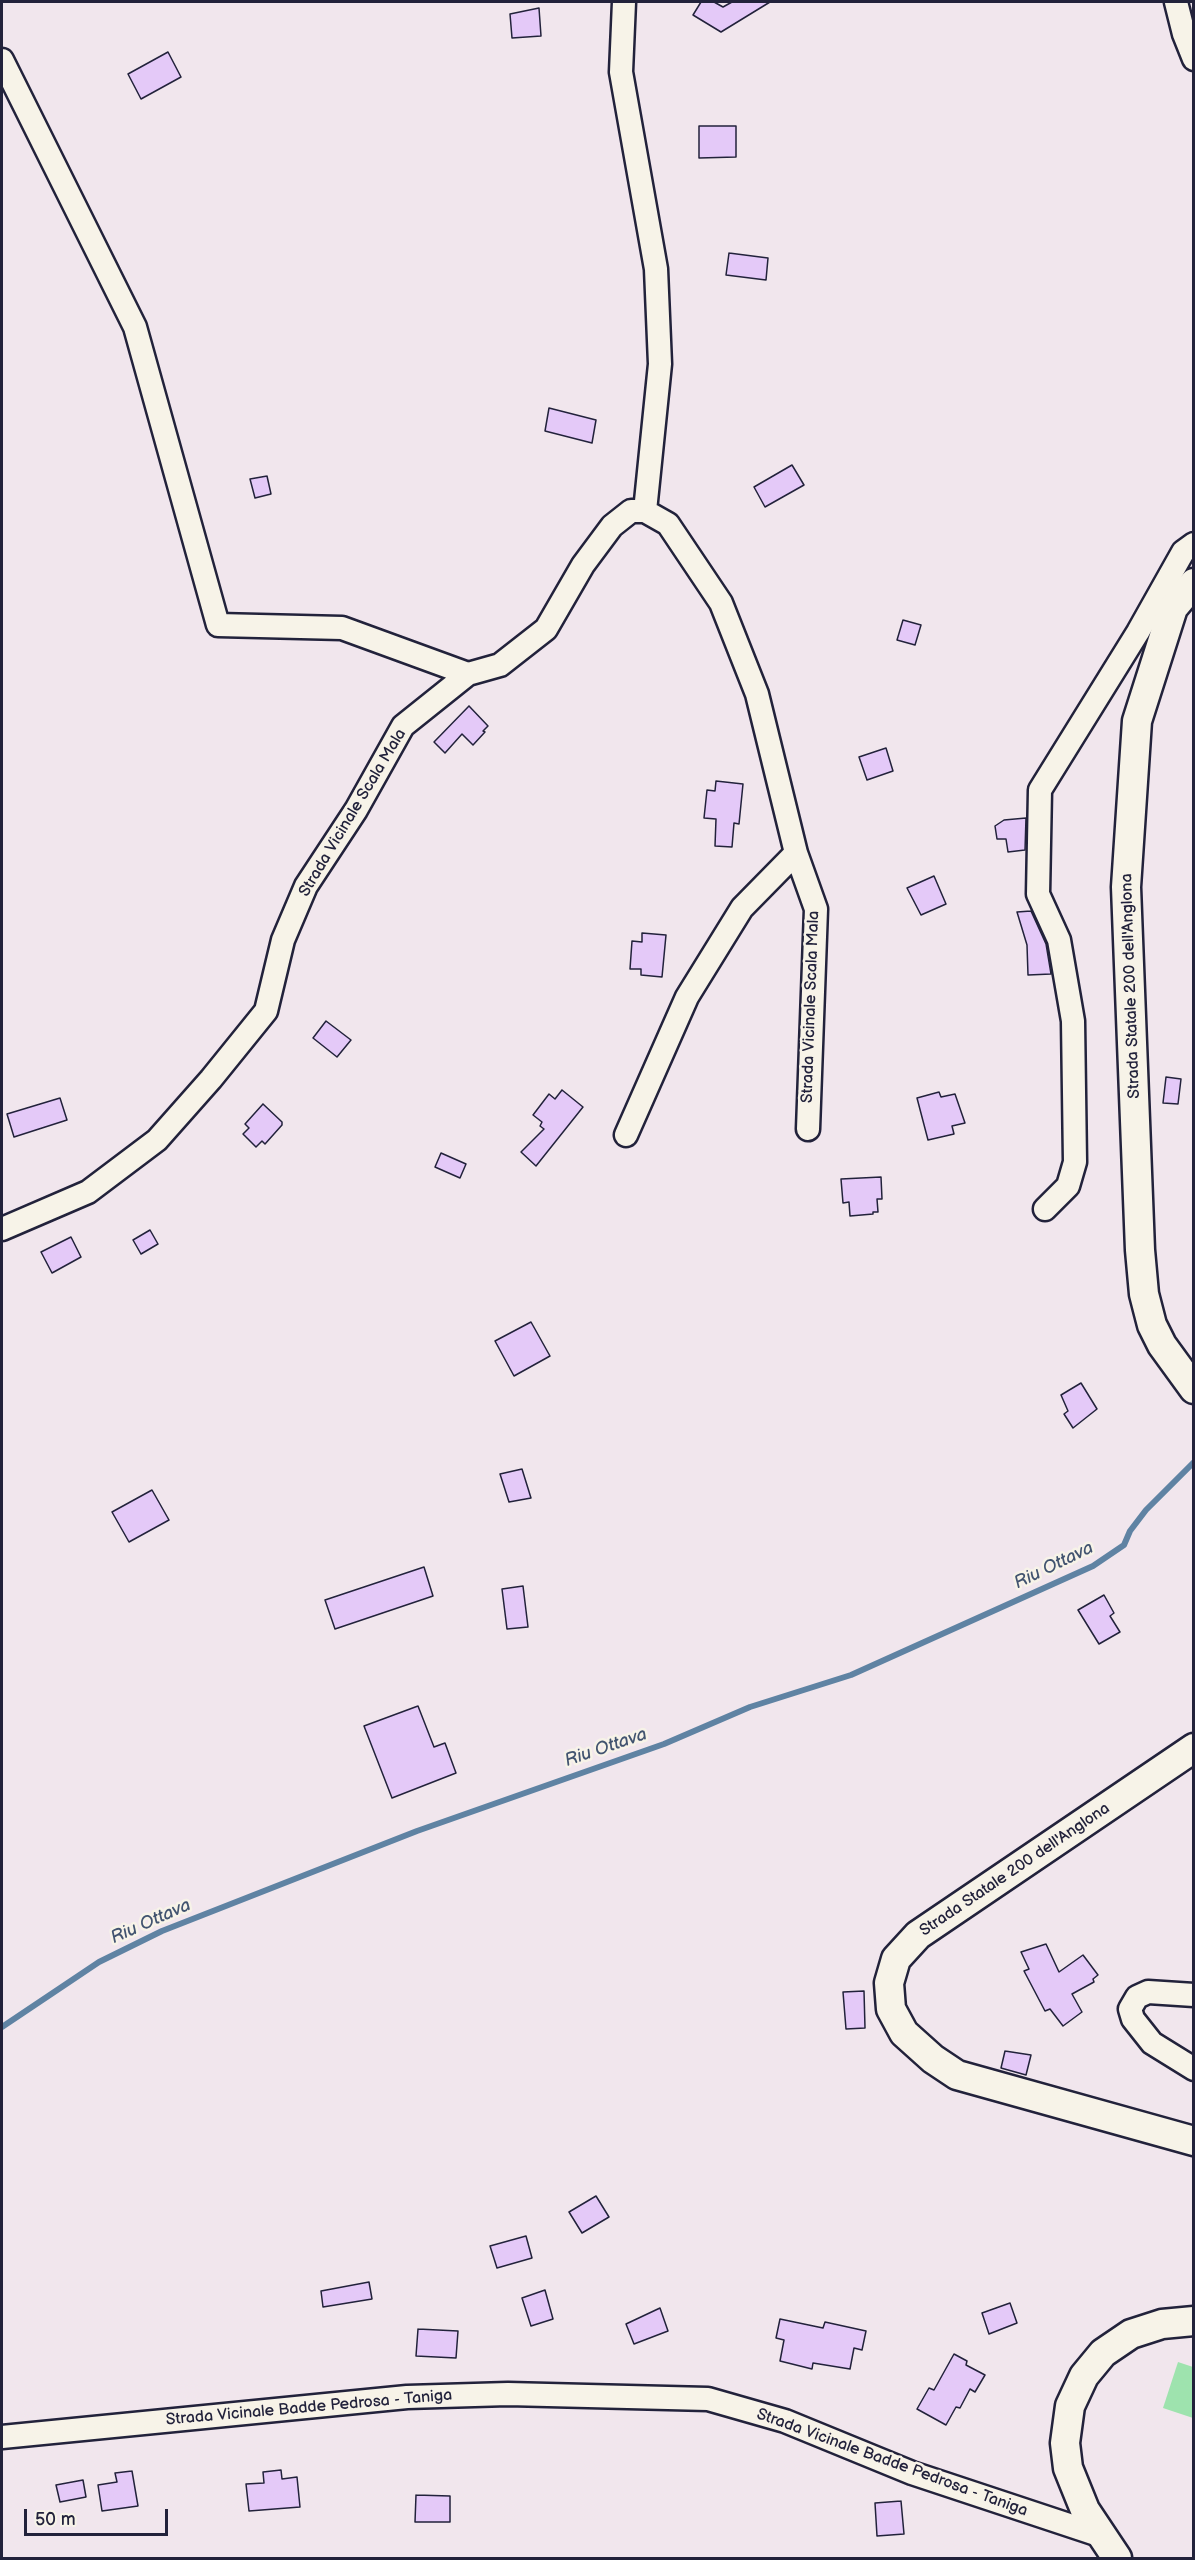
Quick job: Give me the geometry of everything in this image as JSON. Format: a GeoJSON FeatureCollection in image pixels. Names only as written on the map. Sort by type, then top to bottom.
{"type":"FeatureCollection","features":[{"type":"Feature","properties":{"kind":"main road","name":"Strada Statale 200 dell'Anglona"},"geometry":{"type":"LineString","coordinates":[[1192,586],[1173,608],[1137,721],[1126,887],[1140,1250],[1144,1294],[1152,1325],[1162,1345],[1194,1389]]}},
{"type":"Feature","properties":{"kind":"main road","name":"Strada Statale 200 dell'Anglona"},"geometry":{"type":"LineString","coordinates":[[1194,1748],[918,1935],[896,1959],[889,1983],[891,2009],[904,2033],[933,2059],[957,2075],[1194,2141]]}},
{"type":"Feature","properties":{"kind":"main road"},"geometry":{"type":"LineString","coordinates":[[1117,2559],[1099,2535],[1080,2499],[1068,2468],[1065,2443],[1066,2424],[1075,2392],[1084,2376],[1103,2353],[1131,2334],[1162,2324],[1194,2321]]}},
{"type":"Feature","properties":{"kind":"street"},"geometry":{"type":"LineString","coordinates":[[624,2],[621,72],[656,269],[660,352],[645,511]]}},
{"type":"Feature","properties":{"kind":"street"},"geometry":{"type":"LineString","coordinates":[[1176,2],[1184,34],[1194,58]]}},
{"type":"Feature","properties":{"kind":"street"},"geometry":{"type":"LineString","coordinates":[[2,60],[135,327],[218,625],[342,628],[468,674]]}},
{"type":"Feature","properties":{"kind":"street","name":"Strada Vicinale Scala Mala"},"geometry":{"type":"LineString","coordinates":[[2,1229],[88,1192],[157,1140],[211,1079],[266,1011],[284,940],[306,886],[356,810],[403,726],[468,674],[500,665],[546,629],[583,565],[612,526],[631,511],[645,511],[668,524],[721,603],[757,694],[796,853],[816,909],[808,1129]]}},
{"type":"Feature","properties":{"kind":"street"},"geometry":{"type":"LineString","coordinates":[[1045,1209],[1068,1186],[1075,1162],[1073,1021],[1059,940],[1038,894],[1040,790],[1137,632],[1182,552],[1194,544]]}},
{"type":"Feature","properties":{"kind":"street"},"geometry":{"type":"LineString","coordinates":[[626,1135],[693,987],[742,908],[796,853]]}},
{"type":"Feature","properties":{"kind":"street"},"geometry":{"type":"LineString","coordinates":[[1194,1995],[1148,1992],[1137,1997],[1130,2009],[1133,2019],[1152,2043],[1194,2069]]}},
{"type":"Feature","properties":{"kind":"street","name":"Strada Vicinale Badde Pedrosa - Taniga"},"geometry":{"type":"LineString","coordinates":[[2,2437],[407,2397],[508,2394],[708,2399],[785,2421],[912,2473],[1099,2535]]}},
{"type":"Feature","properties":{"kind":"green space"},"geometry":{"type":"Polygon","coordinates":[[[1178,2362],[1193,2367],[1193,2418],[1163,2408],[1178,2362]]]}},
{"type":"Feature","properties":{"kind":"building"},"geometry":{"type":"Polygon","coordinates":[[[701,2],[714,2],[723,7],[732,2],[770,2],[721,32],[693,15],[701,2]]]}},
{"type":"Feature","properties":{"kind":"building"},"geometry":{"type":"Polygon","coordinates":[[[539,8],[541,36],[512,38],[510,14],[539,8]]]}},
{"type":"Feature","properties":{"kind":"building"},"geometry":{"type":"Polygon","coordinates":[[[168,52],[181,77],[141,99],[128,74],[168,52]]]}},
{"type":"Feature","properties":{"kind":"building"},"geometry":{"type":"Polygon","coordinates":[[[699,126],[736,126],[736,157],[699,158],[699,126]]]}},
{"type":"Feature","properties":{"kind":"building"},"geometry":{"type":"Polygon","coordinates":[[[729,253],[768,258],[766,280],[726,275],[729,253]]]}},
{"type":"Feature","properties":{"kind":"building"},"geometry":{"type":"Polygon","coordinates":[[[549,408],[596,420],[592,443],[545,431],[549,408]]]}},
{"type":"Feature","properties":{"kind":"building"},"geometry":{"type":"Polygon","coordinates":[[[792,465],[804,485],[765,507],[754,487],[792,465]]]}},
{"type":"Feature","properties":{"kind":"building"},"geometry":{"type":"Polygon","coordinates":[[[267,476],[271,494],[255,498],[250,479],[267,476]]]}},
{"type":"Feature","properties":{"kind":"building"},"geometry":{"type":"Polygon","coordinates":[[[903,620],[921,625],[915,645],[897,640],[903,620]]]}},
{"type":"Feature","properties":{"kind":"building"},"geometry":{"type":"Polygon","coordinates":[[[469,706],[488,726],[483,731],[485,732],[473,745],[462,734],[445,753],[434,742],[469,706]]]}},
{"type":"Feature","properties":{"kind":"building"},"geometry":{"type":"Polygon","coordinates":[[[886,748],[893,771],[867,780],[859,757],[886,748]]]}},
{"type":"Feature","properties":{"kind":"building"},"geometry":{"type":"Polygon","coordinates":[[[716,781],[743,784],[739,824],[734,823],[732,847],[715,846],[716,819],[704,818],[707,790],[715,791],[716,781]]]}},
{"type":"Feature","properties":{"kind":"building"},"geometry":{"type":"Polygon","coordinates":[[[1026,818],[1025,850],[1008,852],[1006,839],[997,839],[995,826],[1004,820],[1026,818]]]}},
{"type":"Feature","properties":{"kind":"building"},"geometry":{"type":"Polygon","coordinates":[[[934,876],[946,904],[921,915],[907,888],[934,876]]]}},
{"type":"Feature","properties":{"kind":"building"},"geometry":{"type":"Polygon","coordinates":[[[1031,911],[1046,944],[1051,974],[1028,975],[1027,945],[1017,912],[1031,911]]]}},
{"type":"Feature","properties":{"kind":"building"},"geometry":{"type":"Polygon","coordinates":[[[642,933],[666,935],[662,977],[641,975],[641,969],[630,969],[632,941],[642,942],[642,933]]]}},
{"type":"Feature","properties":{"kind":"building"},"geometry":{"type":"Polygon","coordinates":[[[326,1021],[351,1040],[337,1057],[313,1038],[326,1021]]]}},
{"type":"Feature","properties":{"kind":"building"},"geometry":{"type":"Polygon","coordinates":[[[1166,1077],[1181,1079],[1178,1104],[1163,1103],[1166,1077]]]}},
{"type":"Feature","properties":{"kind":"building"},"geometry":{"type":"Polygon","coordinates":[[[562,1090],[583,1107],[536,1166],[521,1152],[544,1129],[540,1126],[542,1122],[533,1115],[549,1094],[555,1099],[562,1090]]]}},
{"type":"Feature","properties":{"kind":"building"},"geometry":{"type":"Polygon","coordinates":[[[939,1092],[941,1097],[955,1094],[965,1123],[952,1126],[954,1134],[928,1140],[917,1098],[939,1092]]]}},
{"type":"Feature","properties":{"kind":"building"},"geometry":{"type":"Polygon","coordinates":[[[60,1098],[67,1120],[14,1137],[7,1114],[60,1098]]]}},
{"type":"Feature","properties":{"kind":"building"},"geometry":{"type":"Polygon","coordinates":[[[263,1104],[282,1122],[282,1125],[265,1144],[262,1141],[256,1147],[243,1134],[249,1128],[245,1124],[263,1104]]]}},
{"type":"Feature","properties":{"kind":"building"},"geometry":{"type":"Polygon","coordinates":[[[441,1153],[466,1164],[460,1178],[435,1167],[441,1153]]]}},
{"type":"Feature","properties":{"kind":"building"},"geometry":{"type":"Polygon","coordinates":[[[881,1177],[882,1199],[877,1199],[878,1212],[850,1216],[849,1202],[843,1203],[841,1179],[881,1177]]]}},
{"type":"Feature","properties":{"kind":"building"},"geometry":{"type":"Polygon","coordinates":[[[150,1230],[158,1244],[141,1254],[133,1240],[150,1230]]]}},
{"type":"Feature","properties":{"kind":"building"},"geometry":{"type":"Polygon","coordinates":[[[71,1237],[81,1257],[52,1273],[41,1252],[71,1237]]]}},
{"type":"Feature","properties":{"kind":"building"},"geometry":{"type":"Polygon","coordinates":[[[531,1322],[550,1356],[514,1376],[495,1341],[531,1322]]]}},
{"type":"Feature","properties":{"kind":"building"},"geometry":{"type":"Polygon","coordinates":[[[1081,1383],[1097,1409],[1073,1428],[1064,1414],[1068,1411],[1061,1395],[1081,1383]]]}},
{"type":"Feature","properties":{"kind":"building"},"geometry":{"type":"Polygon","coordinates":[[[522,1469],[531,1498],[509,1502],[500,1474],[522,1469]]]}},
{"type":"Feature","properties":{"kind":"building"},"geometry":{"type":"Polygon","coordinates":[[[152,1490],[169,1520],[129,1542],[112,1512],[152,1490]]]}},
{"type":"Feature","properties":{"kind":"building"},"geometry":{"type":"Polygon","coordinates":[[[424,1567],[433,1596],[335,1629],[325,1600],[424,1567]]]}},
{"type":"Feature","properties":{"kind":"building"},"geometry":{"type":"Polygon","coordinates":[[[523,1586],[528,1627],[507,1629],[502,1589],[523,1586]]]}},
{"type":"Feature","properties":{"kind":"building"},"geometry":{"type":"Polygon","coordinates":[[[1104,1595],[1114,1613],[1110,1616],[1120,1632],[1099,1644],[1078,1610],[1104,1595]]]}},
{"type":"Feature","properties":{"kind":"building"},"geometry":{"type":"Polygon","coordinates":[[[418,1706],[434,1747],[445,1743],[456,1773],[392,1798],[364,1726],[418,1706]]]}},
{"type":"Feature","properties":{"kind":"building"},"geometry":{"type":"Polygon","coordinates":[[[1046,1944],[1059,1972],[1083,1955],[1098,1975],[1093,1979],[1094,1982],[1072,1994],[1082,2012],[1063,2026],[1050,2009],[1045,2011],[1024,1971],[1029,1969],[1021,1952],[1046,1944]]]}},
{"type":"Feature","properties":{"kind":"building"},"geometry":{"type":"Polygon","coordinates":[[[864,1991],[865,2028],[846,2029],[843,1992],[864,1991]]]}},
{"type":"Feature","properties":{"kind":"building"},"geometry":{"type":"Polygon","coordinates":[[[1005,2051],[1031,2055],[1026,2075],[1001,2068],[1005,2051]]]}},
{"type":"Feature","properties":{"kind":"building"},"geometry":{"type":"Polygon","coordinates":[[[596,2196],[609,2217],[582,2233],[569,2212],[596,2196]]]}},
{"type":"Feature","properties":{"kind":"building"},"geometry":{"type":"Polygon","coordinates":[[[526,2236],[532,2258],[497,2268],[490,2246],[526,2236]]]}},
{"type":"Feature","properties":{"kind":"building"},"geometry":{"type":"Polygon","coordinates":[[[369,2282],[372,2299],[323,2307],[321,2291],[369,2282]]]}},
{"type":"Feature","properties":{"kind":"building"},"geometry":{"type":"Polygon","coordinates":[[[545,2290],[553,2319],[531,2326],[522,2298],[545,2290]]]}},
{"type":"Feature","properties":{"kind":"building"},"geometry":{"type":"Polygon","coordinates":[[[1010,2303],[1017,2323],[989,2334],[982,2313],[1010,2303]]]}},
{"type":"Feature","properties":{"kind":"building"},"geometry":{"type":"Polygon","coordinates":[[[660,2308],[668,2331],[634,2344],[626,2324],[660,2308]]]}},
{"type":"Feature","properties":{"kind":"building"},"geometry":{"type":"Polygon","coordinates":[[[780,2319],[823,2328],[825,2322],[866,2331],[862,2350],[854,2348],[850,2369],[813,2363],[812,2369],[780,2361],[784,2340],[776,2338],[780,2319]]]}},
{"type":"Feature","properties":{"kind":"building"},"geometry":{"type":"Polygon","coordinates":[[[418,2329],[458,2331],[456,2358],[416,2356],[418,2329]]]}},
{"type":"Feature","properties":{"kind":"building"},"geometry":{"type":"Polygon","coordinates":[[[954,2354],[967,2361],[966,2365],[985,2375],[975,2392],[970,2389],[960,2408],[956,2407],[946,2425],[917,2409],[929,2388],[934,2390],[954,2354]]]}},
{"type":"Feature","properties":{"kind":"building"},"geometry":{"type":"Polygon","coordinates":[[[281,2470],[282,2479],[297,2477],[300,2507],[249,2511],[246,2484],[264,2483],[263,2472],[281,2470]]]}},
{"type":"Feature","properties":{"kind":"building"},"geometry":{"type":"Polygon","coordinates":[[[132,2471],[138,2506],[102,2511],[98,2485],[117,2482],[115,2473],[132,2471]]]}},
{"type":"Feature","properties":{"kind":"building"},"geometry":{"type":"Polygon","coordinates":[[[83,2480],[86,2497],[60,2502],[56,2485],[83,2480]]]}},
{"type":"Feature","properties":{"kind":"building"},"geometry":{"type":"Polygon","coordinates":[[[416,2495],[450,2496],[450,2522],[415,2522],[416,2495]]]}},
{"type":"Feature","properties":{"kind":"building"},"geometry":{"type":"Polygon","coordinates":[[[901,2501],[904,2534],[877,2536],[875,2503],[901,2501]]]}},
{"type":"Feature","properties":{"kind":"waterway","name":"Riu Ottava"},"geometry":{"type":"LineString","coordinates":[[2,2027],[99,1962],[162,1931],[417,1831],[664,1744],[750,1707],[851,1675],[1093,1566],[1124,1545],[1130,1531],[1146,1510],[1194,1462]]}}]}
